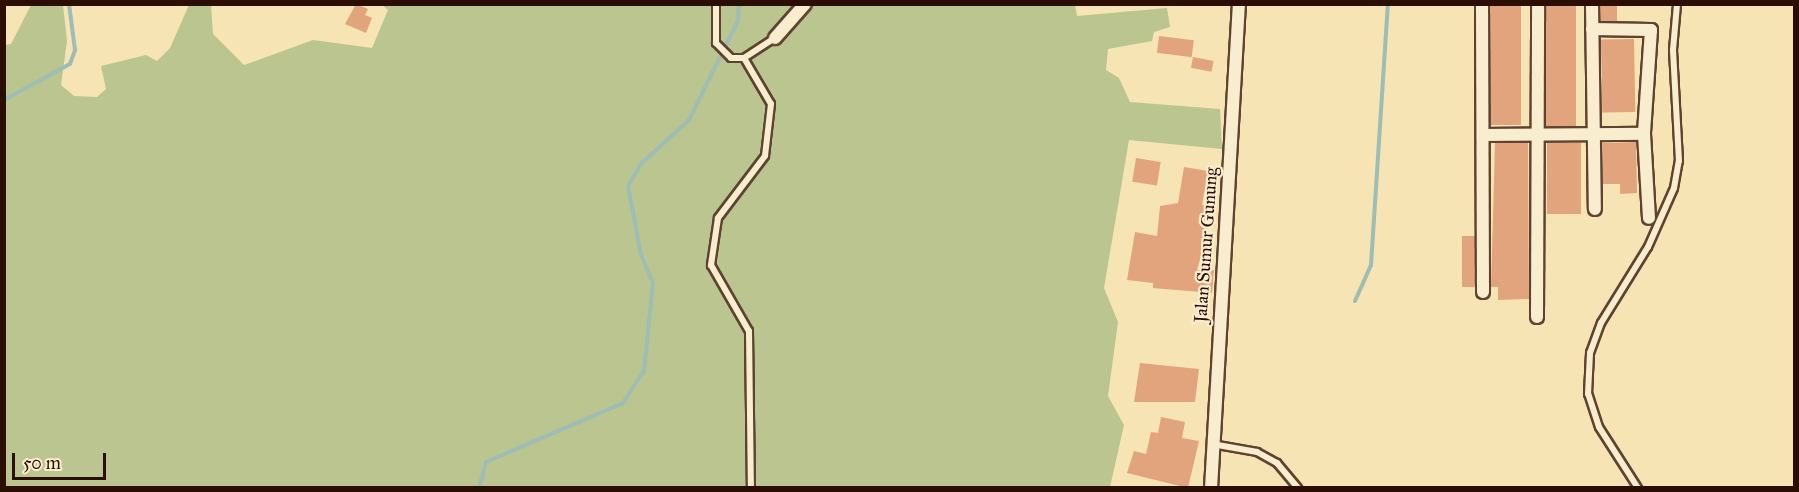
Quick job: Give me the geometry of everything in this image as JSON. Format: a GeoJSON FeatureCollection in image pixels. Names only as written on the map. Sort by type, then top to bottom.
{"type":"FeatureCollection","features":[{"type":"Feature","properties":{"kind":"street"},"geometry":{"type":"LineString","coordinates":[[775,38],[805,4]]}},
{"type":"Feature","properties":{"kind":"street","name":"Jalan Sumur Gunung"},"geometry":{"type":"LineString","coordinates":[[1211,488],[1239,4]]}},
{"type":"Feature","properties":{"kind":"street"},"geometry":{"type":"LineString","coordinates":[[1482,4],[1485,135],[1483,292]]}},
{"type":"Feature","properties":{"kind":"street"},"geometry":{"type":"LineString","coordinates":[[1537,317],[1540,134],[1538,4]]}},
{"type":"Feature","properties":{"kind":"street"},"geometry":{"type":"LineString","coordinates":[[1592,4],[1595,209]]}},
{"type":"Feature","properties":{"kind":"street"},"geometry":{"type":"LineString","coordinates":[[1592,29],[1651,30],[1644,134],[1649,218]]}},
{"type":"Feature","properties":{"kind":"street"},"geometry":{"type":"LineString","coordinates":[[1485,135],[1593,131],[1644,134]]}},
{"type":"Feature","properties":{"kind":"lane"},"geometry":{"type":"LineString","coordinates":[[716,4],[713,29],[719,50],[731,58],[744,58],[775,38]]}},
{"type":"Feature","properties":{"kind":"lane"},"geometry":{"type":"LineString","coordinates":[[1638,488],[1599,427],[1588,394],[1590,353],[1601,323],[1648,247],[1674,188],[1679,161],[1673,50],[1677,4]]}},
{"type":"Feature","properties":{"kind":"lane"},"geometry":{"type":"LineString","coordinates":[[744,58],[771,104],[765,156],[718,218],[711,265],[749,331],[751,488]]}},
{"type":"Feature","properties":{"kind":"lane"},"geometry":{"type":"LineString","coordinates":[[1212,444],[1257,452],[1277,463],[1298,488]]}},
{"type":"Feature","properties":{"kind":"green space"},"geometry":{"type":"Polygon","coordinates":[[[1075,4],[1077,16],[1167,8],[1170,27],[1154,32],[1152,41],[1108,49],[1106,70],[1119,78],[1130,102],[1220,109],[1222,149],[1129,140],[1104,288],[1118,322],[1108,396],[1124,425],[1110,487],[5,488],[5,45],[11,44],[31,5],[63,5],[67,41],[61,85],[74,96],[97,97],[106,89],[101,66],[146,55],[157,61],[170,48],[189,5],[211,5],[213,34],[244,65],[313,40],[372,48],[388,10],[382,5],[1075,4]]]}},
{"type":"Feature","properties":{"kind":"building"},"geometry":{"type":"Polygon","coordinates":[[[356,4],[368,9],[365,15],[372,18],[366,33],[345,24],[356,4]]]}},
{"type":"Feature","properties":{"kind":"building"},"geometry":{"type":"Polygon","coordinates":[[[1490,4],[1521,4],[1521,125],[1490,125],[1490,4]]]}},
{"type":"Feature","properties":{"kind":"building"},"geometry":{"type":"Polygon","coordinates":[[[1546,4],[1576,4],[1576,126],[1546,126],[1546,4]]]}},
{"type":"Feature","properties":{"kind":"building"},"geometry":{"type":"Polygon","coordinates":[[[1600,4],[1617,4],[1617,21],[1600,21],[1600,4]]]}},
{"type":"Feature","properties":{"kind":"building"},"geometry":{"type":"Polygon","coordinates":[[[1159,36],[1194,40],[1192,57],[1157,53],[1159,36]]]}},
{"type":"Feature","properties":{"kind":"building"},"geometry":{"type":"Polygon","coordinates":[[[1634,39],[1635,112],[1602,113],[1601,40],[1634,39]]]}},
{"type":"Feature","properties":{"kind":"building"},"geometry":{"type":"Polygon","coordinates":[[[1193,57],[1214,61],[1212,72],[1191,68],[1193,57]]]}},
{"type":"Feature","properties":{"kind":"building"},"geometry":{"type":"Polygon","coordinates":[[[1636,142],[1637,193],[1620,194],[1620,184],[1603,184],[1602,143],[1636,142]]]}},
{"type":"Feature","properties":{"kind":"building"},"geometry":{"type":"Polygon","coordinates":[[[1495,143],[1528,143],[1529,299],[1498,300],[1498,287],[1491,287],[1495,143]]]}},
{"type":"Feature","properties":{"kind":"building"},"geometry":{"type":"Polygon","coordinates":[[[1547,143],[1581,143],[1581,214],[1547,214],[1547,143]]]}},
{"type":"Feature","properties":{"kind":"building"},"geometry":{"type":"Polygon","coordinates":[[[1136,158],[1161,162],[1157,186],[1132,182],[1136,158]]]}},
{"type":"Feature","properties":{"kind":"building"},"geometry":{"type":"Polygon","coordinates":[[[1184,167],[1208,171],[1202,205],[1209,206],[1206,239],[1197,270],[1214,270],[1212,293],[1153,288],[1153,283],[1127,280],[1135,232],[1157,236],[1160,206],[1178,203],[1184,167]]]}},
{"type":"Feature","properties":{"kind":"building"},"geometry":{"type":"Polygon","coordinates":[[[1462,236],[1475,236],[1475,287],[1462,287],[1462,236]]]}},
{"type":"Feature","properties":{"kind":"building"},"geometry":{"type":"Polygon","coordinates":[[[1140,363],[1199,369],[1195,402],[1134,402],[1140,363]]]}},
{"type":"Feature","properties":{"kind":"building"},"geometry":{"type":"Polygon","coordinates":[[[1161,417],[1185,422],[1182,438],[1199,441],[1188,488],[1127,473],[1134,451],[1146,454],[1151,432],[1158,433],[1161,417]]]}},
{"type":"Feature","properties":{"kind":"waterway"},"geometry":{"type":"LineString","coordinates":[[4,100],[70,64],[75,50],[69,4]]}},
{"type":"Feature","properties":{"kind":"waterway"},"geometry":{"type":"LineString","coordinates":[[479,488],[486,462],[623,403],[644,371],[653,283],[641,255],[628,186],[642,163],[689,120],[738,21],[739,4]]}},
{"type":"Feature","properties":{"kind":"waterway"},"geometry":{"type":"LineString","coordinates":[[1355,301],[1371,265],[1388,4]]}}]}
